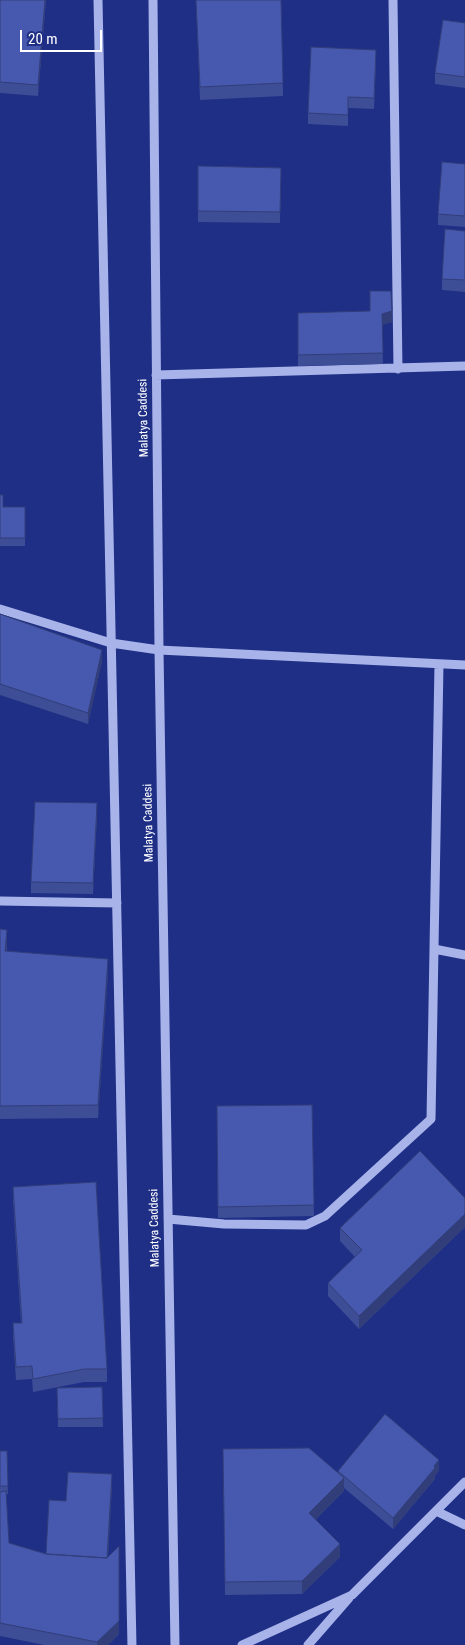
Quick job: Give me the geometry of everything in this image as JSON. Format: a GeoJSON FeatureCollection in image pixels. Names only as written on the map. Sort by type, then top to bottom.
{"type":"FeatureCollection","features":[{"type":"Feature","properties":{"kind":"street"},"geometry":{"type":"LineString","coordinates":[[98,0],[132,1645]]}},
{"type":"Feature","properties":{"kind":"street","name":"Malatya Caddesi"},"geometry":{"type":"LineString","coordinates":[[152,0],[159,650],[175,1645]]}},
{"type":"Feature","properties":{"kind":"street"},"geometry":{"type":"LineString","coordinates":[[393,0],[398,368]]}},
{"type":"Feature","properties":{"kind":"street"},"geometry":{"type":"LineString","coordinates":[[156,375],[465,366]]}},
{"type":"Feature","properties":{"kind":"street"},"geometry":{"type":"LineString","coordinates":[[0,609],[111,643],[159,650],[465,666]]}},
{"type":"Feature","properties":{"kind":"street"},"geometry":{"type":"LineString","coordinates":[[168,1219],[224,1224],[306,1225],[325,1216],[431,1119],[439,664]]}},
{"type":"Feature","properties":{"kind":"street"},"geometry":{"type":"LineString","coordinates":[[0,901],[117,903]]}},
{"type":"Feature","properties":{"kind":"street"},"geometry":{"type":"LineString","coordinates":[[434,948],[465,955]]}},
{"type":"Feature","properties":{"kind":"street"},"geometry":{"type":"LineString","coordinates":[[308,1645],[352,1594],[465,1482]]}},
{"type":"Feature","properties":{"kind":"street"},"geometry":{"type":"LineString","coordinates":[[436,1511],[465,1525]]}},
{"type":"Feature","properties":{"kind":"street"},"geometry":{"type":"LineString","coordinates":[[242,1645],[352,1594]]}},
{"type":"Feature","properties":{"kind":"building"},"geometry":{"type":"Polygon","coordinates":[[[0,0],[45,0],[38,85],[0,82],[0,0]]]}},
{"type":"Feature","properties":{"kind":"building"},"geometry":{"type":"Polygon","coordinates":[[[196,0],[281,0],[283,83],[200,87],[196,0]]]}},
{"type":"Feature","properties":{"kind":"building"},"geometry":{"type":"Polygon","coordinates":[[[443,20],[465,23],[465,77],[435,73],[443,20]]]}},
{"type":"Feature","properties":{"kind":"building"},"geometry":{"type":"Polygon","coordinates":[[[311,47],[376,50],[374,98],[348,97],[348,115],[308,113],[311,47]]]}},
{"type":"Feature","properties":{"kind":"building"},"geometry":{"type":"Polygon","coordinates":[[[442,162],[465,164],[465,216],[438,214],[442,162]]]}},
{"type":"Feature","properties":{"kind":"building"},"geometry":{"type":"Polygon","coordinates":[[[198,166],[281,168],[280,212],[198,211],[198,166]]]}},
{"type":"Feature","properties":{"kind":"building"},"geometry":{"type":"Polygon","coordinates":[[[445,229],[465,231],[465,280],[442,279],[445,229]]]}},
{"type":"Feature","properties":{"kind":"building"},"geometry":{"type":"Polygon","coordinates":[[[370,291],[391,291],[392,311],[382,314],[383,353],[298,355],[298,313],[370,311],[370,291]]]}},
{"type":"Feature","properties":{"kind":"building"},"geometry":{"type":"Polygon","coordinates":[[[0,495],[3,495],[3,507],[25,507],[25,538],[0,538],[0,495]]]}},
{"type":"Feature","properties":{"kind":"building"},"geometry":{"type":"Polygon","coordinates":[[[0,614],[102,650],[88,713],[0,684],[0,614]]]}},
{"type":"Feature","properties":{"kind":"building"},"geometry":{"type":"Polygon","coordinates":[[[35,802],[97,803],[93,883],[31,882],[35,802]]]}},
{"type":"Feature","properties":{"kind":"building"},"geometry":{"type":"Polygon","coordinates":[[[0,929],[7,930],[5,951],[108,959],[98,1105],[0,1106],[0,929]]]}},
{"type":"Feature","properties":{"kind":"building"},"geometry":{"type":"Polygon","coordinates":[[[312,1105],[314,1205],[218,1207],[217,1106],[312,1105]]]}},
{"type":"Feature","properties":{"kind":"building"},"geometry":{"type":"Polygon","coordinates":[[[420,1151],[465,1198],[465,1214],[359,1316],[328,1283],[362,1250],[340,1228],[420,1151]]]}},
{"type":"Feature","properties":{"kind":"building"},"geometry":{"type":"Polygon","coordinates":[[[96,1182],[107,1369],[84,1369],[33,1379],[32,1366],[16,1367],[13,1323],[22,1323],[13,1187],[96,1182]]]}},
{"type":"Feature","properties":{"kind":"building"},"geometry":{"type":"Polygon","coordinates":[[[102,1387],[103,1418],[58,1419],[57,1388],[102,1387]]]}},
{"type":"Feature","properties":{"kind":"building"},"geometry":{"type":"Polygon","coordinates":[[[385,1414],[439,1460],[434,1466],[435,1468],[393,1518],[338,1471],[385,1414]]]}},
{"type":"Feature","properties":{"kind":"building"},"geometry":{"type":"Polygon","coordinates":[[[309,1448],[344,1478],[309,1513],[340,1544],[302,1581],[225,1582],[223,1449],[309,1448]]]}},
{"type":"Feature","properties":{"kind":"building"},"geometry":{"type":"Polygon","coordinates":[[[0,1451],[7,1451],[8,1486],[0,1486],[0,1451]]]}},
{"type":"Feature","properties":{"kind":"building"},"geometry":{"type":"Polygon","coordinates":[[[68,1472],[112,1474],[107,1558],[46,1554],[49,1500],[66,1501],[68,1472]]]}},
{"type":"Feature","properties":{"kind":"building"},"geometry":{"type":"Polygon","coordinates":[[[6,1491],[9,1543],[46,1554],[107,1558],[119,1546],[119,1621],[97,1642],[0,1623],[0,1492],[6,1491]]]}}]}
